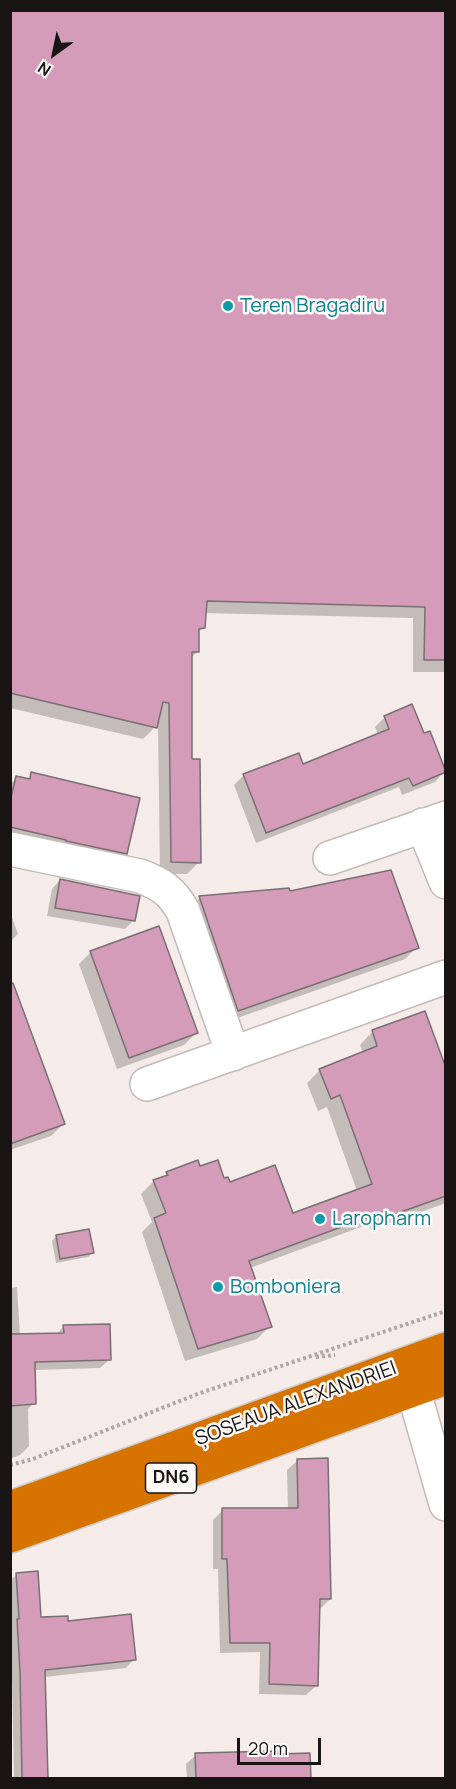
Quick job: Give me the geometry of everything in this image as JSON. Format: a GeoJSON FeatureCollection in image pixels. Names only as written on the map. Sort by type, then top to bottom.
{"type":"FeatureCollection","features":[{"type":"Feature","properties":{"kind":"highway","name":"ȘOSEAUA ALEXANDRIEI"},"geometry":{"type":"LineString","coordinates":[[10,1508],[446,1349]]}},
{"type":"Feature","properties":{"kind":"highway","name":"ȘOSEAUA ALEXANDRIEI"},"geometry":{"type":"LineString","coordinates":[[10,1536],[446,1378]]}},
{"type":"Feature","properties":{"kind":"street"},"geometry":{"type":"LineString","coordinates":[[330,858],[434,822],[446,882]]}},
{"type":"Feature","properties":{"kind":"street"},"geometry":{"type":"LineString","coordinates":[[10,849],[140,876],[159,884],[176,899],[183,911],[233,1054]]}},
{"type":"Feature","properties":{"kind":"street"},"geometry":{"type":"LineString","coordinates":[[147,1084],[446,977]]}},
{"type":"Feature","properties":{"kind":"street"},"geometry":{"type":"LineString","coordinates":[[413,1389],[446,1504]]}},
{"type":"Feature","properties":{"kind":"path"},"geometry":{"type":"LineString","coordinates":[[10,1466],[200,1393],[446,1311]]}},
{"type":"Feature","properties":{"kind":"path"},"geometry":{"type":"LineString","coordinates":[[307,1358],[339,1354]]}},
{"type":"Feature","properties":{"kind":"building","name":"Teren Bragadiru"},"geometry":{"type":"Polygon","coordinates":[[[10,10],[446,10],[446,660],[424,660],[425,607],[207,601],[205,628],[199,629],[199,652],[192,652],[192,759],[200,759],[201,863],[171,862],[169,703],[163,702],[157,728],[10,693],[10,10]]]}},
{"type":"Feature","properties":{"kind":"building"},"geometry":{"type":"Polygon","coordinates":[[[412,704],[424,733],[430,731],[446,772],[413,786],[409,778],[266,833],[243,774],[299,753],[303,764],[389,729],[384,716],[412,704]]]}},
{"type":"Feature","properties":{"kind":"building"},"geometry":{"type":"Polygon","coordinates":[[[31,772],[140,798],[127,854],[10,827],[10,802],[16,776],[30,779],[31,772]]]}},
{"type":"Feature","properties":{"kind":"building"},"geometry":{"type":"Polygon","coordinates":[[[391,870],[419,948],[238,1011],[199,896],[289,888],[290,891],[391,870]]]}},
{"type":"Feature","properties":{"kind":"building"},"geometry":{"type":"Polygon","coordinates":[[[60,879],[140,896],[135,921],[55,908],[60,879]]]}},
{"type":"Feature","properties":{"kind":"building"},"geometry":{"type":"Polygon","coordinates":[[[159,926],[198,1033],[129,1058],[90,951],[159,926]]]}},
{"type":"Feature","properties":{"kind":"building"},"geometry":{"type":"Polygon","coordinates":[[[10,983],[13,983],[65,1124],[10,1144],[10,983]]]}},
{"type":"Feature","properties":{"kind":"building"},"geometry":{"type":"Polygon","coordinates":[[[425,1011],[446,1068],[446,1196],[384,1218],[382,1212],[249,1261],[272,1327],[198,1349],[154,1218],[166,1213],[153,1180],[168,1175],[166,1172],[198,1160],[200,1166],[218,1160],[224,1178],[228,1177],[230,1182],[275,1165],[293,1213],[372,1184],[340,1095],[331,1099],[319,1069],[377,1046],[372,1030],[425,1011]]]}},
{"type":"Feature","properties":{"kind":"building"},"geometry":{"type":"Polygon","coordinates":[[[89,1229],[94,1253],[60,1259],[56,1235],[89,1229]]]}},
{"type":"Feature","properties":{"kind":"building"},"geometry":{"type":"Polygon","coordinates":[[[110,1324],[111,1360],[35,1362],[36,1404],[10,1406],[10,1334],[64,1333],[63,1325],[110,1324]]]}},
{"type":"Feature","properties":{"kind":"building"},"geometry":{"type":"Polygon","coordinates":[[[328,1458],[331,1599],[320,1599],[318,1686],[269,1684],[270,1643],[230,1643],[227,1559],[222,1559],[222,1508],[298,1508],[297,1459],[328,1458]]]}},
{"type":"Feature","properties":{"kind":"building"},"geometry":{"type":"Polygon","coordinates":[[[38,1571],[41,1617],[68,1616],[68,1621],[131,1614],[136,1660],[45,1670],[48,1778],[22,1778],[16,1573],[38,1571]]]}},
{"type":"Feature","properties":{"kind":"building"},"geometry":{"type":"Polygon","coordinates":[[[278,1751],[278,1754],[310,1753],[311,1779],[196,1779],[195,1753],[278,1751]]]}},
{"type":"Feature","properties":{"kind":"place","name":"Teren Bragadiru"},"geometry":{"type":"Point","coordinates":[228,306]}},
{"type":"Feature","properties":{"kind":"place","name":"Laropharm"},"geometry":{"type":"Point","coordinates":[320,1219]}},
{"type":"Feature","properties":{"kind":"place","name":"Bomboniera"},"geometry":{"type":"Point","coordinates":[218,1287]}}]}
